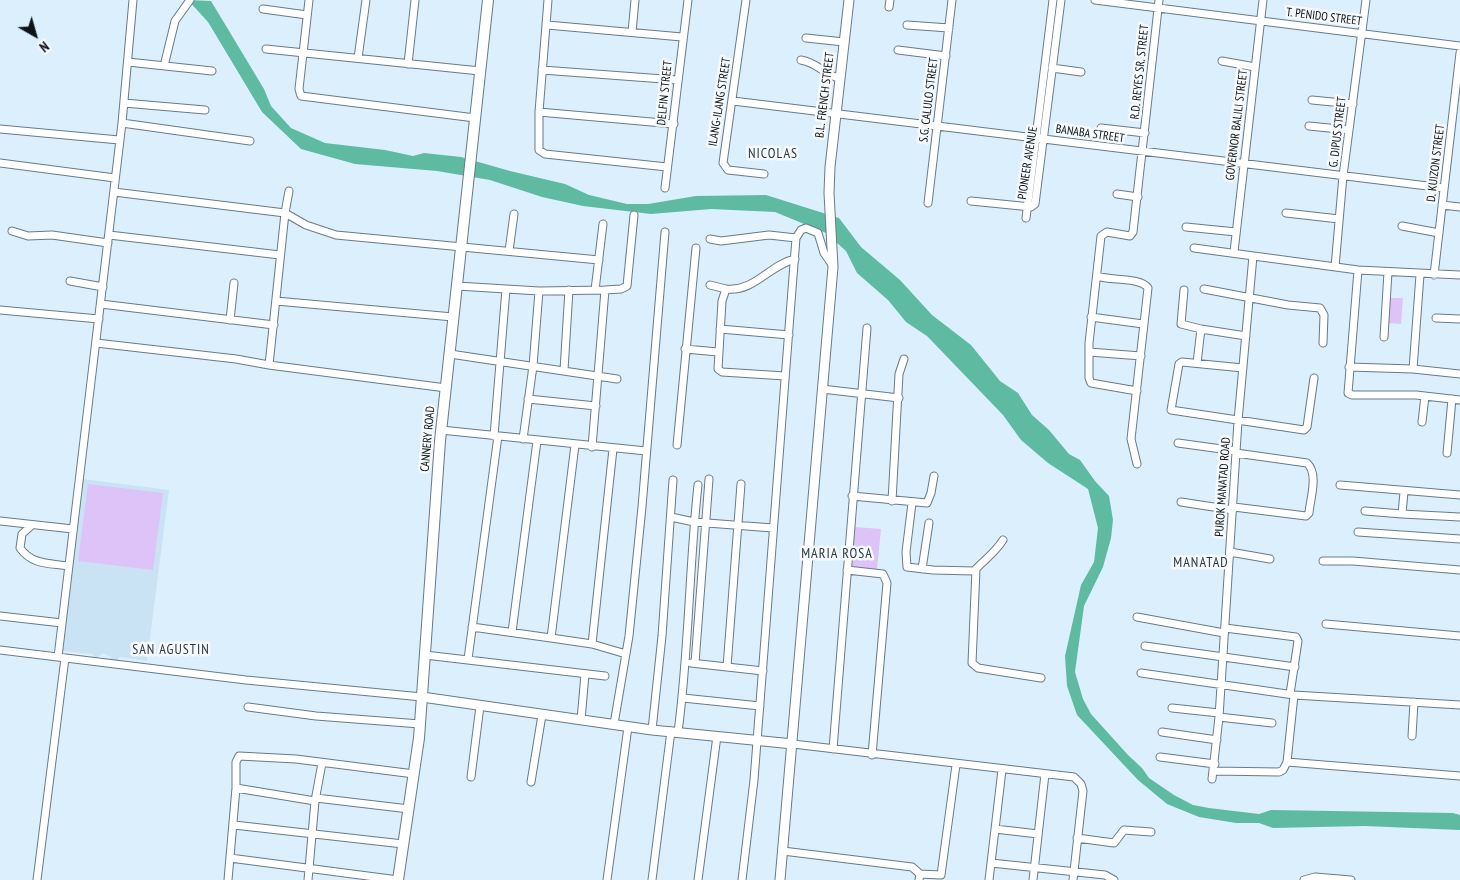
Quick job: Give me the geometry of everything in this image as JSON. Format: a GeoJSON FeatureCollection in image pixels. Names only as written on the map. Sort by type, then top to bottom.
{"type":"FeatureCollection","features":[{"type":"Feature","properties":{"kind":"main road","name":"CANNERY ROAD"},"geometry":{"type":"LineString","coordinates":[[398,880],[420,724],[441,430],[488,0]]}},
{"type":"Feature","properties":{"kind":"street"},"geometry":{"type":"LineString","coordinates":[[37,880],[62,657],[62,623],[68,566],[116,178],[133,0]]}},
{"type":"Feature","properties":{"kind":"street"},"geometry":{"type":"LineString","coordinates":[[309,0],[299,89],[301,96],[475,118]]}},
{"type":"Feature","properties":{"kind":"street"},"geometry":{"type":"LineString","coordinates":[[358,58],[366,0]]}},
{"type":"Feature","properties":{"kind":"street"},"geometry":{"type":"LineString","coordinates":[[408,64],[415,0]]}},
{"type":"Feature","properties":{"kind":"street"},"geometry":{"type":"LineString","coordinates":[[548,0],[539,112],[538,147],[542,153],[667,167]]}},
{"type":"Feature","properties":{"kind":"street"},"geometry":{"type":"LineString","coordinates":[[632,32],[635,0]]}},
{"type":"Feature","properties":{"kind":"street","name":"DELFIN STREET"},"geometry":{"type":"LineString","coordinates":[[665,188],[688,0]]}},
{"type":"Feature","properties":{"kind":"street","name":"ILANG-ILANG STREET"},"geometry":{"type":"LineString","coordinates":[[746,0],[733,101],[723,160],[725,168],[728,170],[764,174]]}},
{"type":"Feature","properties":{"kind":"street","name":"B.L. FRENCH STREET"},"geometry":{"type":"LineString","coordinates":[[780,880],[834,267],[829,193],[834,115],[849,0]]}},
{"type":"Feature","properties":{"kind":"street","name":"S.G. CALULO STREET"},"geometry":{"type":"LineString","coordinates":[[928,203],[952,0]]}},
{"type":"Feature","properties":{"kind":"street","name":"PIONEER AVENUE"},"geometry":{"type":"LineString","coordinates":[[1028,207],[1036,203],[1053,0]]}},
{"type":"Feature","properties":{"kind":"street","name":"PIONEER AVENUE"},"geometry":{"type":"LineString","coordinates":[[1040,138],[1052,68],[1060,0]]}},
{"type":"Feature","properties":{"kind":"street","name":"T. PENIDO STREET"},"geometry":{"type":"LineString","coordinates":[[1095,0],[1158,4],[1261,20],[1460,46]]}},
{"type":"Feature","properties":{"kind":"street","name":"GOVERNOR BALILI STREET"},"geometry":{"type":"LineString","coordinates":[[1234,252],[1263,0]]}},
{"type":"Feature","properties":{"kind":"street","name":"G. DIPUS STREET"},"geometry":{"type":"LineString","coordinates":[[1335,267],[1343,176],[1366,0]]}},
{"type":"Feature","properties":{"kind":"street"},"geometry":{"type":"LineString","coordinates":[[164,66],[175,21],[188,1]]}},
{"type":"Feature","properties":{"kind":"street","name":"R.D. REYES SR. STREET"},"geometry":{"type":"LineString","coordinates":[[1097,276],[1102,234],[1108,232],[1132,235],[1138,197],[1158,4]]}},
{"type":"Feature","properties":{"kind":"street"},"geometry":{"type":"LineString","coordinates":[[263,9],[307,15]]}},
{"type":"Feature","properties":{"kind":"street"},"geometry":{"type":"LineString","coordinates":[[547,25],[682,37]]}},
{"type":"Feature","properties":{"kind":"street"},"geometry":{"type":"LineString","coordinates":[[906,25],[949,28]]}},
{"type":"Feature","properties":{"kind":"street"},"geometry":{"type":"LineString","coordinates":[[806,38],[844,42]]}},
{"type":"Feature","properties":{"kind":"street"},"geometry":{"type":"LineString","coordinates":[[266,49],[480,71]]}},
{"type":"Feature","properties":{"kind":"street"},"geometry":{"type":"LineString","coordinates":[[898,50],[946,56]]}},
{"type":"Feature","properties":{"kind":"street","name":"D. KUIZON STREET"},"geometry":{"type":"LineString","coordinates":[[1434,275],[1460,53]]}},
{"type":"Feature","properties":{"kind":"street"},"geometry":{"type":"LineString","coordinates":[[800,60],[816,63],[828,75],[839,78]]}},
{"type":"Feature","properties":{"kind":"street"},"geometry":{"type":"LineString","coordinates":[[128,62],[212,71]]}},
{"type":"Feature","properties":{"kind":"street"},"geometry":{"type":"LineString","coordinates":[[1222,62],[1256,66]]}},
{"type":"Feature","properties":{"kind":"street"},"geometry":{"type":"LineString","coordinates":[[1052,68],[1081,72]]}},
{"type":"Feature","properties":{"kind":"street"},"geometry":{"type":"LineString","coordinates":[[542,70],[678,80]]}},
{"type":"Feature","properties":{"kind":"street"},"geometry":{"type":"LineString","coordinates":[[1312,100],[1352,104]]}},
{"type":"Feature","properties":{"kind":"street","name":"BANABA STREET"},"geometry":{"type":"LineString","coordinates":[[733,101],[834,115],[1040,138],[1444,188]]}},
{"type":"Feature","properties":{"kind":"street"},"geometry":{"type":"LineString","coordinates":[[124,102],[205,110]]}},
{"type":"Feature","properties":{"kind":"street"},"geometry":{"type":"LineString","coordinates":[[539,112],[674,124]]}},
{"type":"Feature","properties":{"kind":"street"},"geometry":{"type":"LineString","coordinates":[[122,123],[250,141]]}},
{"type":"Feature","properties":{"kind":"street"},"geometry":{"type":"LineString","coordinates":[[1309,126],[1349,130]]}},
{"type":"Feature","properties":{"kind":"street"},"geometry":{"type":"LineString","coordinates":[[1100,128],[1145,133]]}},
{"type":"Feature","properties":{"kind":"street"},"geometry":{"type":"LineString","coordinates":[[0,129],[120,140]]}},
{"type":"Feature","properties":{"kind":"street"},"geometry":{"type":"LineString","coordinates":[[0,163],[116,178]]}},
{"type":"Feature","properties":{"kind":"street"},"geometry":{"type":"LineString","coordinates":[[269,365],[280,255],[289,191]]}},
{"type":"Feature","properties":{"kind":"street"},"geometry":{"type":"LineString","coordinates":[[114,192],[285,213],[306,225],[336,235],[599,260]]}},
{"type":"Feature","properties":{"kind":"street"},"geometry":{"type":"LineString","coordinates":[[1117,194],[1138,197]]}},
{"type":"Feature","properties":{"kind":"street"},"geometry":{"type":"LineString","coordinates":[[971,201],[1028,207],[1026,218]]}},
{"type":"Feature","properties":{"kind":"street"},"geometry":{"type":"LineString","coordinates":[[1442,205],[1460,207]]}},
{"type":"Feature","properties":{"kind":"street"},"geometry":{"type":"LineString","coordinates":[[1286,213],[1340,219]]}},
{"type":"Feature","properties":{"kind":"street"},"geometry":{"type":"LineString","coordinates":[[509,251],[514,214]]}},
{"type":"Feature","properties":{"kind":"street"},"geometry":{"type":"LineString","coordinates":[[457,286],[539,291],[622,289],[627,286],[634,215]]}},
{"type":"Feature","properties":{"kind":"street"},"geometry":{"type":"LineString","coordinates":[[595,290],[603,224]]}},
{"type":"Feature","properties":{"kind":"street"},"geometry":{"type":"LineString","coordinates":[[1402,226],[1439,233]]}},
{"type":"Feature","properties":{"kind":"street"},"geometry":{"type":"LineString","coordinates":[[1186,227],[1236,232]]}},
{"type":"Feature","properties":{"kind":"street"},"geometry":{"type":"LineString","coordinates":[[742,880],[763,671],[796,238],[803,229],[818,233],[824,253],[834,267]]}},
{"type":"Feature","properties":{"kind":"street"},"geometry":{"type":"LineString","coordinates":[[12,231],[28,236],[52,235],[108,243]]}},
{"type":"Feature","properties":{"kind":"street"},"geometry":{"type":"LineString","coordinates":[[614,724],[626,654],[665,232]]}},
{"type":"Feature","properties":{"kind":"street"},"geometry":{"type":"LineString","coordinates":[[109,235],[280,255]]}},
{"type":"Feature","properties":{"kind":"street"},"geometry":{"type":"LineString","coordinates":[[710,240],[721,241],[769,235],[796,238]]}},
{"type":"Feature","properties":{"kind":"street"},"geometry":{"type":"LineString","coordinates":[[677,445],[696,248]]}},
{"type":"Feature","properties":{"kind":"street"},"geometry":{"type":"LineString","coordinates":[[1194,248],[1358,270],[1460,276]]}},
{"type":"Feature","properties":{"kind":"street","name":"PUROK MANATAD ROAD"},"geometry":{"type":"LineString","coordinates":[[1213,771],[1219,715],[1238,421],[1253,256]]}},
{"type":"Feature","properties":{"kind":"street"},"geometry":{"type":"LineString","coordinates":[[710,285],[726,289],[749,285],[787,261],[795,259]]}},
{"type":"Feature","properties":{"kind":"street"},"geometry":{"type":"LineString","coordinates":[[1358,270],[1346,390],[1350,395],[1425,396],[1460,400]]}},
{"type":"Feature","properties":{"kind":"street"},"geometry":{"type":"LineString","coordinates":[[1384,337],[1388,272]]}},
{"type":"Feature","properties":{"kind":"street"},"geometry":{"type":"LineString","coordinates":[[1413,369],[1420,275]]}},
{"type":"Feature","properties":{"kind":"street"},"geometry":{"type":"LineString","coordinates":[[1137,391],[1090,382],[1089,352],[1097,276],[1140,282],[1147,286],[1141,356],[1137,391],[1131,439],[1137,464]]}},
{"type":"Feature","properties":{"kind":"street"},"geometry":{"type":"LineString","coordinates":[[70,281],[103,288]]}},
{"type":"Feature","properties":{"kind":"street"},"geometry":{"type":"LineString","coordinates":[[230,320],[234,283]]}},
{"type":"Feature","properties":{"kind":"street"},"geometry":{"type":"LineString","coordinates":[[468,659],[496,436],[506,289]]}},
{"type":"Feature","properties":{"kind":"street"},"geometry":{"type":"LineString","coordinates":[[726,289],[722,302],[718,369],[722,372],[785,376]]}},
{"type":"Feature","properties":{"kind":"street"},"geometry":{"type":"LineString","coordinates":[[1204,289],[1322,309],[1324,315],[1323,343]]}},
{"type":"Feature","properties":{"kind":"street"},"geometry":{"type":"LineString","coordinates":[[564,370],[569,290]]}},
{"type":"Feature","properties":{"kind":"street"},"geometry":{"type":"LineString","coordinates":[[592,447],[605,290]]}},
{"type":"Feature","properties":{"kind":"street"},"geometry":{"type":"LineString","coordinates":[[1184,290],[1181,324],[1246,336]]}},
{"type":"Feature","properties":{"kind":"street"},"geometry":{"type":"LineString","coordinates":[[523,439],[533,366],[539,291]]}},
{"type":"Feature","properties":{"kind":"street"},"geometry":{"type":"LineString","coordinates":[[276,301],[453,317]]}},
{"type":"Feature","properties":{"kind":"street"},"geometry":{"type":"LineString","coordinates":[[101,304],[274,325]]}},
{"type":"Feature","properties":{"kind":"street"},"geometry":{"type":"LineString","coordinates":[[0,310],[99,319]]}},
{"type":"Feature","properties":{"kind":"street"},"geometry":{"type":"LineString","coordinates":[[1092,316],[1144,324]]}},
{"type":"Feature","properties":{"kind":"street"},"geometry":{"type":"LineString","coordinates":[[1436,318],[1460,319]]}},
{"type":"Feature","properties":{"kind":"street"},"geometry":{"type":"LineString","coordinates":[[834,749],[852,496],[867,328]]}},
{"type":"Feature","properties":{"kind":"street"},"geometry":{"type":"LineString","coordinates":[[720,329],[789,335]]}},
{"type":"Feature","properties":{"kind":"street"},"geometry":{"type":"LineString","coordinates":[[1197,363],[1201,329]]}},
{"type":"Feature","properties":{"kind":"street"},"geometry":{"type":"LineString","coordinates":[[96,343],[236,359],[446,388]]}},
{"type":"Feature","properties":{"kind":"street"},"geometry":{"type":"LineString","coordinates":[[685,349],[718,352]]}},
{"type":"Feature","properties":{"kind":"street"},"geometry":{"type":"LineString","coordinates":[[1089,352],[1141,356]]}},
{"type":"Feature","properties":{"kind":"street"},"geometry":{"type":"LineString","coordinates":[[450,354],[501,360],[617,380]]}},
{"type":"Feature","properties":{"kind":"street"},"geometry":{"type":"LineString","coordinates":[[892,501],[900,374],[904,359]]}},
{"type":"Feature","properties":{"kind":"street"},"geometry":{"type":"LineString","coordinates":[[1243,368],[1182,362],[1177,367],[1171,410],[1238,421],[1306,428],[1314,378]]}},
{"type":"Feature","properties":{"kind":"street"},"geometry":{"type":"LineString","coordinates":[[1349,368],[1413,369],[1460,374]]}},
{"type":"Feature","properties":{"kind":"street"},"geometry":{"type":"LineString","coordinates":[[822,389],[899,398]]}},
{"type":"Feature","properties":{"kind":"street"},"geometry":{"type":"LineString","coordinates":[[1422,422],[1425,396]]}},
{"type":"Feature","properties":{"kind":"street"},"geometry":{"type":"LineString","coordinates":[[528,399],[596,406]]}},
{"type":"Feature","properties":{"kind":"street"},"geometry":{"type":"LineString","coordinates":[[1447,453],[1452,399]]}},
{"type":"Feature","properties":{"kind":"street"},"geometry":{"type":"LineString","coordinates":[[441,430],[592,447],[646,451]]}},
{"type":"Feature","properties":{"kind":"street"},"geometry":{"type":"LineString","coordinates":[[512,632],[537,441]]}},
{"type":"Feature","properties":{"kind":"street"},"geometry":{"type":"LineString","coordinates":[[1178,443],[1307,463],[1310,465],[1313,479],[1309,513],[1306,516],[1181,502]]}},
{"type":"Feature","properties":{"kind":"street"},"geometry":{"type":"LineString","coordinates":[[551,638],[575,445]]}},
{"type":"Feature","properties":{"kind":"street"},"geometry":{"type":"LineString","coordinates":[[592,644],[612,449]]}},
{"type":"Feature","properties":{"kind":"street"},"geometry":{"type":"LineString","coordinates":[[852,496],[923,504],[930,500],[934,476]]}},
{"type":"Feature","properties":{"kind":"street"},"geometry":{"type":"LineString","coordinates":[[694,663],[709,479]]}},
{"type":"Feature","properties":{"kind":"street"},"geometry":{"type":"LineString","coordinates":[[652,730],[673,480]]}},
{"type":"Feature","properties":{"kind":"street"},"geometry":{"type":"LineString","coordinates":[[728,667],[741,484]]}},
{"type":"Feature","properties":{"kind":"street"},"geometry":{"type":"LineString","coordinates":[[652,880],[675,732],[683,698],[698,485]]}},
{"type":"Feature","properties":{"kind":"street"},"geometry":{"type":"LineString","coordinates":[[1340,485],[1404,492],[1460,495]]}},
{"type":"Feature","properties":{"kind":"street"},"geometry":{"type":"LineString","coordinates":[[1402,514],[1404,492]]}},
{"type":"Feature","properties":{"kind":"street"},"geometry":{"type":"LineString","coordinates":[[912,503],[906,565],[922,569],[970,572],[976,569],[982,561],[996,553],[1003,540]]}},
{"type":"Feature","properties":{"kind":"street"},"geometry":{"type":"LineString","coordinates":[[1364,511],[1460,518]]}},
{"type":"Feature","properties":{"kind":"street"},"geometry":{"type":"LineString","coordinates":[[671,517],[694,522],[773,528]]}},
{"type":"Feature","properties":{"kind":"street"},"geometry":{"type":"LineString","coordinates":[[0,521],[73,529]]}},
{"type":"Feature","properties":{"kind":"street"},"geometry":{"type":"LineString","coordinates":[[922,569],[929,523]]}},
{"type":"Feature","properties":{"kind":"street"},"geometry":{"type":"LineString","coordinates":[[32,525],[20,538],[20,548],[24,554],[32,561],[68,566]]}},
{"type":"Feature","properties":{"kind":"street"},"geometry":{"type":"LineString","coordinates":[[1358,532],[1460,539]]}},
{"type":"Feature","properties":{"kind":"street"},"geometry":{"type":"LineString","coordinates":[[1230,552],[1270,559]]}},
{"type":"Feature","properties":{"kind":"street"},"geometry":{"type":"LineString","coordinates":[[1322,561],[1369,562],[1460,570]]}},
{"type":"Feature","properties":{"kind":"street"},"geometry":{"type":"LineString","coordinates":[[976,569],[972,663],[978,668],[1041,678]]}},
{"type":"Feature","properties":{"kind":"street"},"geometry":{"type":"LineString","coordinates":[[847,570],[882,574],[887,583],[872,755]]}},
{"type":"Feature","properties":{"kind":"street"},"geometry":{"type":"LineString","coordinates":[[0,616],[62,623]]}},
{"type":"Feature","properties":{"kind":"street"},"geometry":{"type":"LineString","coordinates":[[1137,618],[1224,630],[1296,637],[1298,642],[1287,762],[1283,770],[1278,772],[1213,771],[1160,757]]}},
{"type":"Feature","properties":{"kind":"street"},"geometry":{"type":"LineString","coordinates":[[1326,624],[1460,636]]}},
{"type":"Feature","properties":{"kind":"street"},"geometry":{"type":"LineString","coordinates":[[472,627],[592,644],[626,654]]}},
{"type":"Feature","properties":{"kind":"street"},"geometry":{"type":"LineString","coordinates":[[1145,646],[1295,667]]}},
{"type":"Feature","properties":{"kind":"street"},"geometry":{"type":"LineString","coordinates":[[0,650],[246,680],[422,697],[652,730],[793,744],[1002,770],[1067,775],[1081,784],[1082,812],[1073,876]]}},
{"type":"Feature","properties":{"kind":"street"},"geometry":{"type":"LineString","coordinates":[[425,654],[605,676]]}},
{"type":"Feature","properties":{"kind":"street"},"geometry":{"type":"LineString","coordinates":[[684,663],[763,671]]}},
{"type":"Feature","properties":{"kind":"street"},"geometry":{"type":"LineString","coordinates":[[1141,673],[1292,694],[1460,705]]}},
{"type":"Feature","properties":{"kind":"street"},"geometry":{"type":"LineString","coordinates":[[581,720],[585,674]]}},
{"type":"Feature","properties":{"kind":"street"},"geometry":{"type":"LineString","coordinates":[[683,698],[760,706]]}},
{"type":"Feature","properties":{"kind":"street"},"geometry":{"type":"LineString","coordinates":[[1412,736],[1414,702]]}},
{"type":"Feature","properties":{"kind":"street"},"geometry":{"type":"LineString","coordinates":[[471,777],[480,706]]}},
{"type":"Feature","properties":{"kind":"street"},"geometry":{"type":"LineString","coordinates":[[248,707],[316,716],[420,724]]}},
{"type":"Feature","properties":{"kind":"street"},"geometry":{"type":"LineString","coordinates":[[1172,708],[1272,723]]}},
{"type":"Feature","properties":{"kind":"street"},"geometry":{"type":"LineString","coordinates":[[531,782],[542,715]]}},
{"type":"Feature","properties":{"kind":"street"},"geometry":{"type":"LineString","coordinates":[[607,880],[628,727]]}},
{"type":"Feature","properties":{"kind":"street"},"geometry":{"type":"LineString","coordinates":[[1162,732],[1217,740]]}},
{"type":"Feature","properties":{"kind":"street"},"geometry":{"type":"LineString","coordinates":[[698,880],[717,736]]}},
{"type":"Feature","properties":{"kind":"street"},"geometry":{"type":"LineString","coordinates":[[228,880],[234,824],[236,762],[241,755],[414,774]]}},
{"type":"Feature","properties":{"kind":"street"},"geometry":{"type":"LineString","coordinates":[[1287,762],[1460,776]]}},
{"type":"Feature","properties":{"kind":"street"},"geometry":{"type":"LineString","coordinates":[[308,880],[316,799],[322,763]]}},
{"type":"Feature","properties":{"kind":"street"},"geometry":{"type":"LineString","coordinates":[[783,851],[908,866],[915,868],[919,877],[941,878],[956,765]]}},
{"type":"Feature","properties":{"kind":"street"},"geometry":{"type":"LineString","coordinates":[[989,880],[1002,770]]}},
{"type":"Feature","properties":{"kind":"street"},"geometry":{"type":"LineString","coordinates":[[1033,880],[1045,774]]}},
{"type":"Feature","properties":{"kind":"street"},"geometry":{"type":"LineString","coordinates":[[236,788],[409,809]]}},
{"type":"Feature","properties":{"kind":"street"},"geometry":{"type":"LineString","coordinates":[[234,824],[403,844]]}},
{"type":"Feature","properties":{"kind":"street"},"geometry":{"type":"LineString","coordinates":[[996,829],[1038,834]]}},
{"type":"Feature","properties":{"kind":"street"},"geometry":{"type":"LineString","coordinates":[[1077,838],[1114,843],[1124,830],[1151,832]]}},
{"type":"Feature","properties":{"kind":"street"},"geometry":{"type":"LineString","coordinates":[[230,858],[398,880]]}},
{"type":"Feature","properties":{"kind":"street"},"geometry":{"type":"LineString","coordinates":[[992,862],[1073,876],[1105,874],[1114,880]]}},
{"type":"Feature","properties":{"kind":"street"},"geometry":{"type":"LineString","coordinates":[[1304,880],[1315,877],[1351,880]]}},
{"type":"Feature","properties":{"kind":"shaded area"},"geometry":{"type":"Polygon","coordinates":[[[188,0],[211,1],[264,89],[271,106],[291,128],[325,143],[385,150],[413,156],[424,153],[461,157],[565,184],[589,195],[627,204],[648,204],[696,196],[766,195],[839,218],[861,247],[900,280],[932,315],[971,345],[1000,381],[1018,393],[1032,415],[1049,430],[1069,454],[1080,460],[1109,496],[1113,520],[1111,538],[1103,567],[1084,606],[1075,672],[1083,699],[1091,714],[1142,768],[1149,778],[1193,805],[1209,808],[1259,814],[1271,810],[1453,813],[1460,815],[1460,830],[1365,826],[1273,828],[1259,823],[1236,823],[1199,817],[1167,804],[1138,780],[1077,715],[1067,686],[1065,656],[1081,585],[1094,562],[1098,528],[1088,489],[1048,463],[1021,440],[1003,415],[927,336],[906,322],[888,300],[857,273],[846,251],[826,233],[775,212],[711,209],[651,214],[583,206],[542,197],[490,180],[437,171],[355,164],[301,149],[262,112],[208,22],[188,0]]]}},
{"type":"Feature","properties":{"kind":"shaded area"},"geometry":{"type":"Polygon","coordinates":[[[1389,298],[1403,298],[1401,324],[1388,323],[1389,298]]]}},
{"type":"Feature","properties":{"kind":"shaded area"},"geometry":{"type":"Polygon","coordinates":[[[83,479],[169,490],[147,661],[119,657],[118,662],[111,661],[111,657],[103,653],[99,656],[98,660],[92,659],[93,654],[61,651],[83,479]]]}},
{"type":"Feature","properties":{"kind":"shaded area"},"geometry":{"type":"Polygon","coordinates":[[[88,484],[163,493],[153,570],[78,561],[88,484]]]}},
{"type":"Feature","properties":{"kind":"shaded area"},"geometry":{"type":"Polygon","coordinates":[[[855,527],[881,529],[877,569],[852,567],[855,527]]]}},
{"type":"Feature","properties":{"kind":"district","name":"NICOLAS"},"geometry":{"type":"Point","coordinates":[773,154]}},
{"type":"Feature","properties":{"kind":"district","name":"MARIA ROSA"},"geometry":{"type":"Point","coordinates":[837,554]}},
{"type":"Feature","properties":{"kind":"district","name":"MANATAD"},"geometry":{"type":"Point","coordinates":[1201,563]}},
{"type":"Feature","properties":{"kind":"district","name":"SAN AGUSTIN"},"geometry":{"type":"Point","coordinates":[171,650]}}]}
